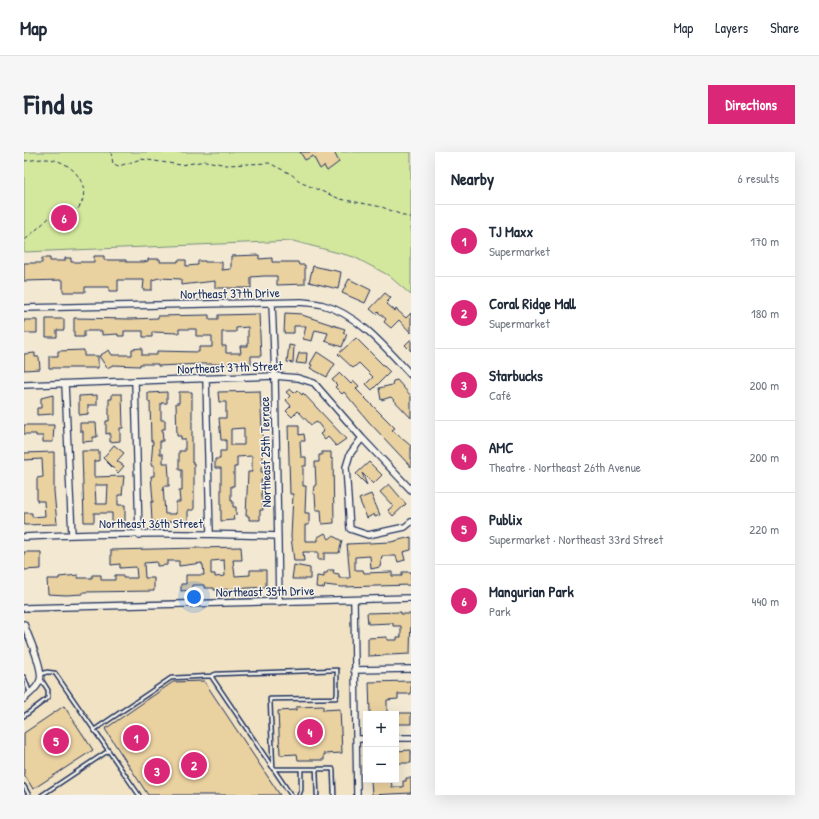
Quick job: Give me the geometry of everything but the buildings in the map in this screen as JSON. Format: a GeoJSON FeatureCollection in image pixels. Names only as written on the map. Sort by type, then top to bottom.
{"type":"FeatureCollection","features":[{"type":"Feature","properties":{"kind":"street","name":"Northeast 37th Drive"},"geometry":{"type":"LineString","coordinates":[[24,308],[302,302],[324,305],[352,318],[392,354],[411,375]]}},
{"type":"Feature","properties":{"kind":"street","name":"Northeast 25th Terrace"},"geometry":{"type":"LineString","coordinates":[[272,303],[275,376],[279,602]]}},
{"type":"Feature","properties":{"kind":"street","name":"Northeast 37th Street"},"geometry":{"type":"LineString","coordinates":[[24,385],[275,376],[298,378],[314,383],[362,438],[411,490]]}},
{"type":"Feature","properties":{"kind":"street"},"geometry":{"type":"LineString","coordinates":[[206,379],[210,534]]}},
{"type":"Feature","properties":{"kind":"street"},"geometry":{"type":"LineString","coordinates":[[135,382],[139,535]]}},
{"type":"Feature","properties":{"kind":"street"},"geometry":{"type":"LineString","coordinates":[[65,384],[72,535]]}},
{"type":"Feature","properties":{"kind":"street"},"geometry":{"type":"LineString","coordinates":[[362,438],[350,454],[346,466],[350,529],[368,535],[405,527],[411,522]]}},
{"type":"Feature","properties":{"kind":"street","name":"Northeast 36th Street"},"geometry":{"type":"LineString","coordinates":[[24,537],[72,535],[210,534],[278,536]]}},
{"type":"Feature","properties":{"kind":"street","name":"Northeast 35th Drive"},"geometry":{"type":"LineString","coordinates":[[24,608],[411,598]]}},
{"type":"Feature","properties":{"kind":"street"},"geometry":{"type":"LineString","coordinates":[[354,600],[357,795]]}},
{"type":"Feature","properties":{"kind":"street"},"geometry":{"type":"LineString","coordinates":[[24,624],[41,677],[24,699]]}},
{"type":"Feature","properties":{"kind":"street"},"geometry":{"type":"LineString","coordinates":[[354,670],[411,669]]}},
{"type":"Feature","properties":{"kind":"street"},"geometry":{"type":"LineString","coordinates":[[399,738],[411,738]]}},
{"type":"Feature","properties":{"kind":"street"},"geometry":{"type":"LineString","coordinates":[[356,739],[363,739]]}},
{"type":"Feature","properties":{"kind":"lane"},"geometry":{"type":"LineString","coordinates":[[94,730],[171,678],[212,676],[216,674],[337,670],[338,694],[336,698],[270,699],[273,769]]}},
{"type":"Feature","properties":{"kind":"lane"},"geometry":{"type":"LineString","coordinates":[[24,716],[48,698],[48,690],[41,677],[47,672],[55,673],[138,795]]}},
{"type":"Feature","properties":{"kind":"lane"},"geometry":{"type":"LineString","coordinates":[[212,676],[290,795]]}},
{"type":"Feature","properties":{"kind":"lane"},"geometry":{"type":"LineString","coordinates":[[24,677],[30,693]]}},
{"type":"Feature","properties":{"kind":"lane"},"geometry":{"type":"LineString","coordinates":[[42,795],[108,751]]}},
{"type":"Feature","properties":{"kind":"lane"},"geometry":{"type":"LineString","coordinates":[[273,769],[333,770],[334,795]]}},
{"type":"Feature","properties":{"kind":"lane"},"geometry":{"type":"LineString","coordinates":[[299,795],[301,790],[301,769]]}},
{"type":"Feature","properties":{"kind":"lane"},"geometry":{"type":"LineString","coordinates":[[316,769],[317,795]]}},
{"type":"Feature","properties":{"kind":"lane"},"geometry":{"type":"LineString","coordinates":[[24,786],[30,795]]}},
{"type":"Feature","properties":{"kind":"path"},"geometry":{"type":"LineString","coordinates":[[111,152],[113,164],[119,166],[141,159],[181,165],[206,161],[227,165],[269,163],[291,174],[302,183],[340,199],[382,207],[407,217],[411,217]]}},
{"type":"Feature","properties":{"kind":"path"},"geometry":{"type":"LineString","coordinates":[[24,161],[50,159],[67,165],[79,177],[84,194],[83,200],[77,210],[51,216],[24,241]]}},
{"type":"Feature","properties":{"kind":"shaded area"},"geometry":{"type":"Polygon","coordinates":[[[355,601],[356,795],[24,795],[24,698],[43,682],[24,624],[24,608],[355,601]]]}},
{"type":"Feature","properties":{"kind":"green space"},"geometry":{"type":"Polygon","coordinates":[[[24,152],[411,152],[411,295],[388,275],[354,257],[293,241],[24,252],[24,152]]]}},
{"type":"Feature","properties":{"kind":"place","name":"Mangurian Park"},"geometry":{"type":"Point","coordinates":[64,218]}},
{"type":"Feature","properties":{"kind":"place","name":"AMC"},"geometry":{"type":"Point","coordinates":[310,732]}},
{"type":"Feature","properties":{"kind":"place","name":"TJ Maxx"},"geometry":{"type":"Point","coordinates":[136,738]}},
{"type":"Feature","properties":{"kind":"place","name":"Publix"},"geometry":{"type":"Point","coordinates":[56,741]}},
{"type":"Feature","properties":{"kind":"place","name":"Coral Ridge Mall"},"geometry":{"type":"Point","coordinates":[194,765]}},
{"type":"Feature","properties":{"kind":"place","name":"Starbucks"},"geometry":{"type":"Point","coordinates":[157,771]}}]}
